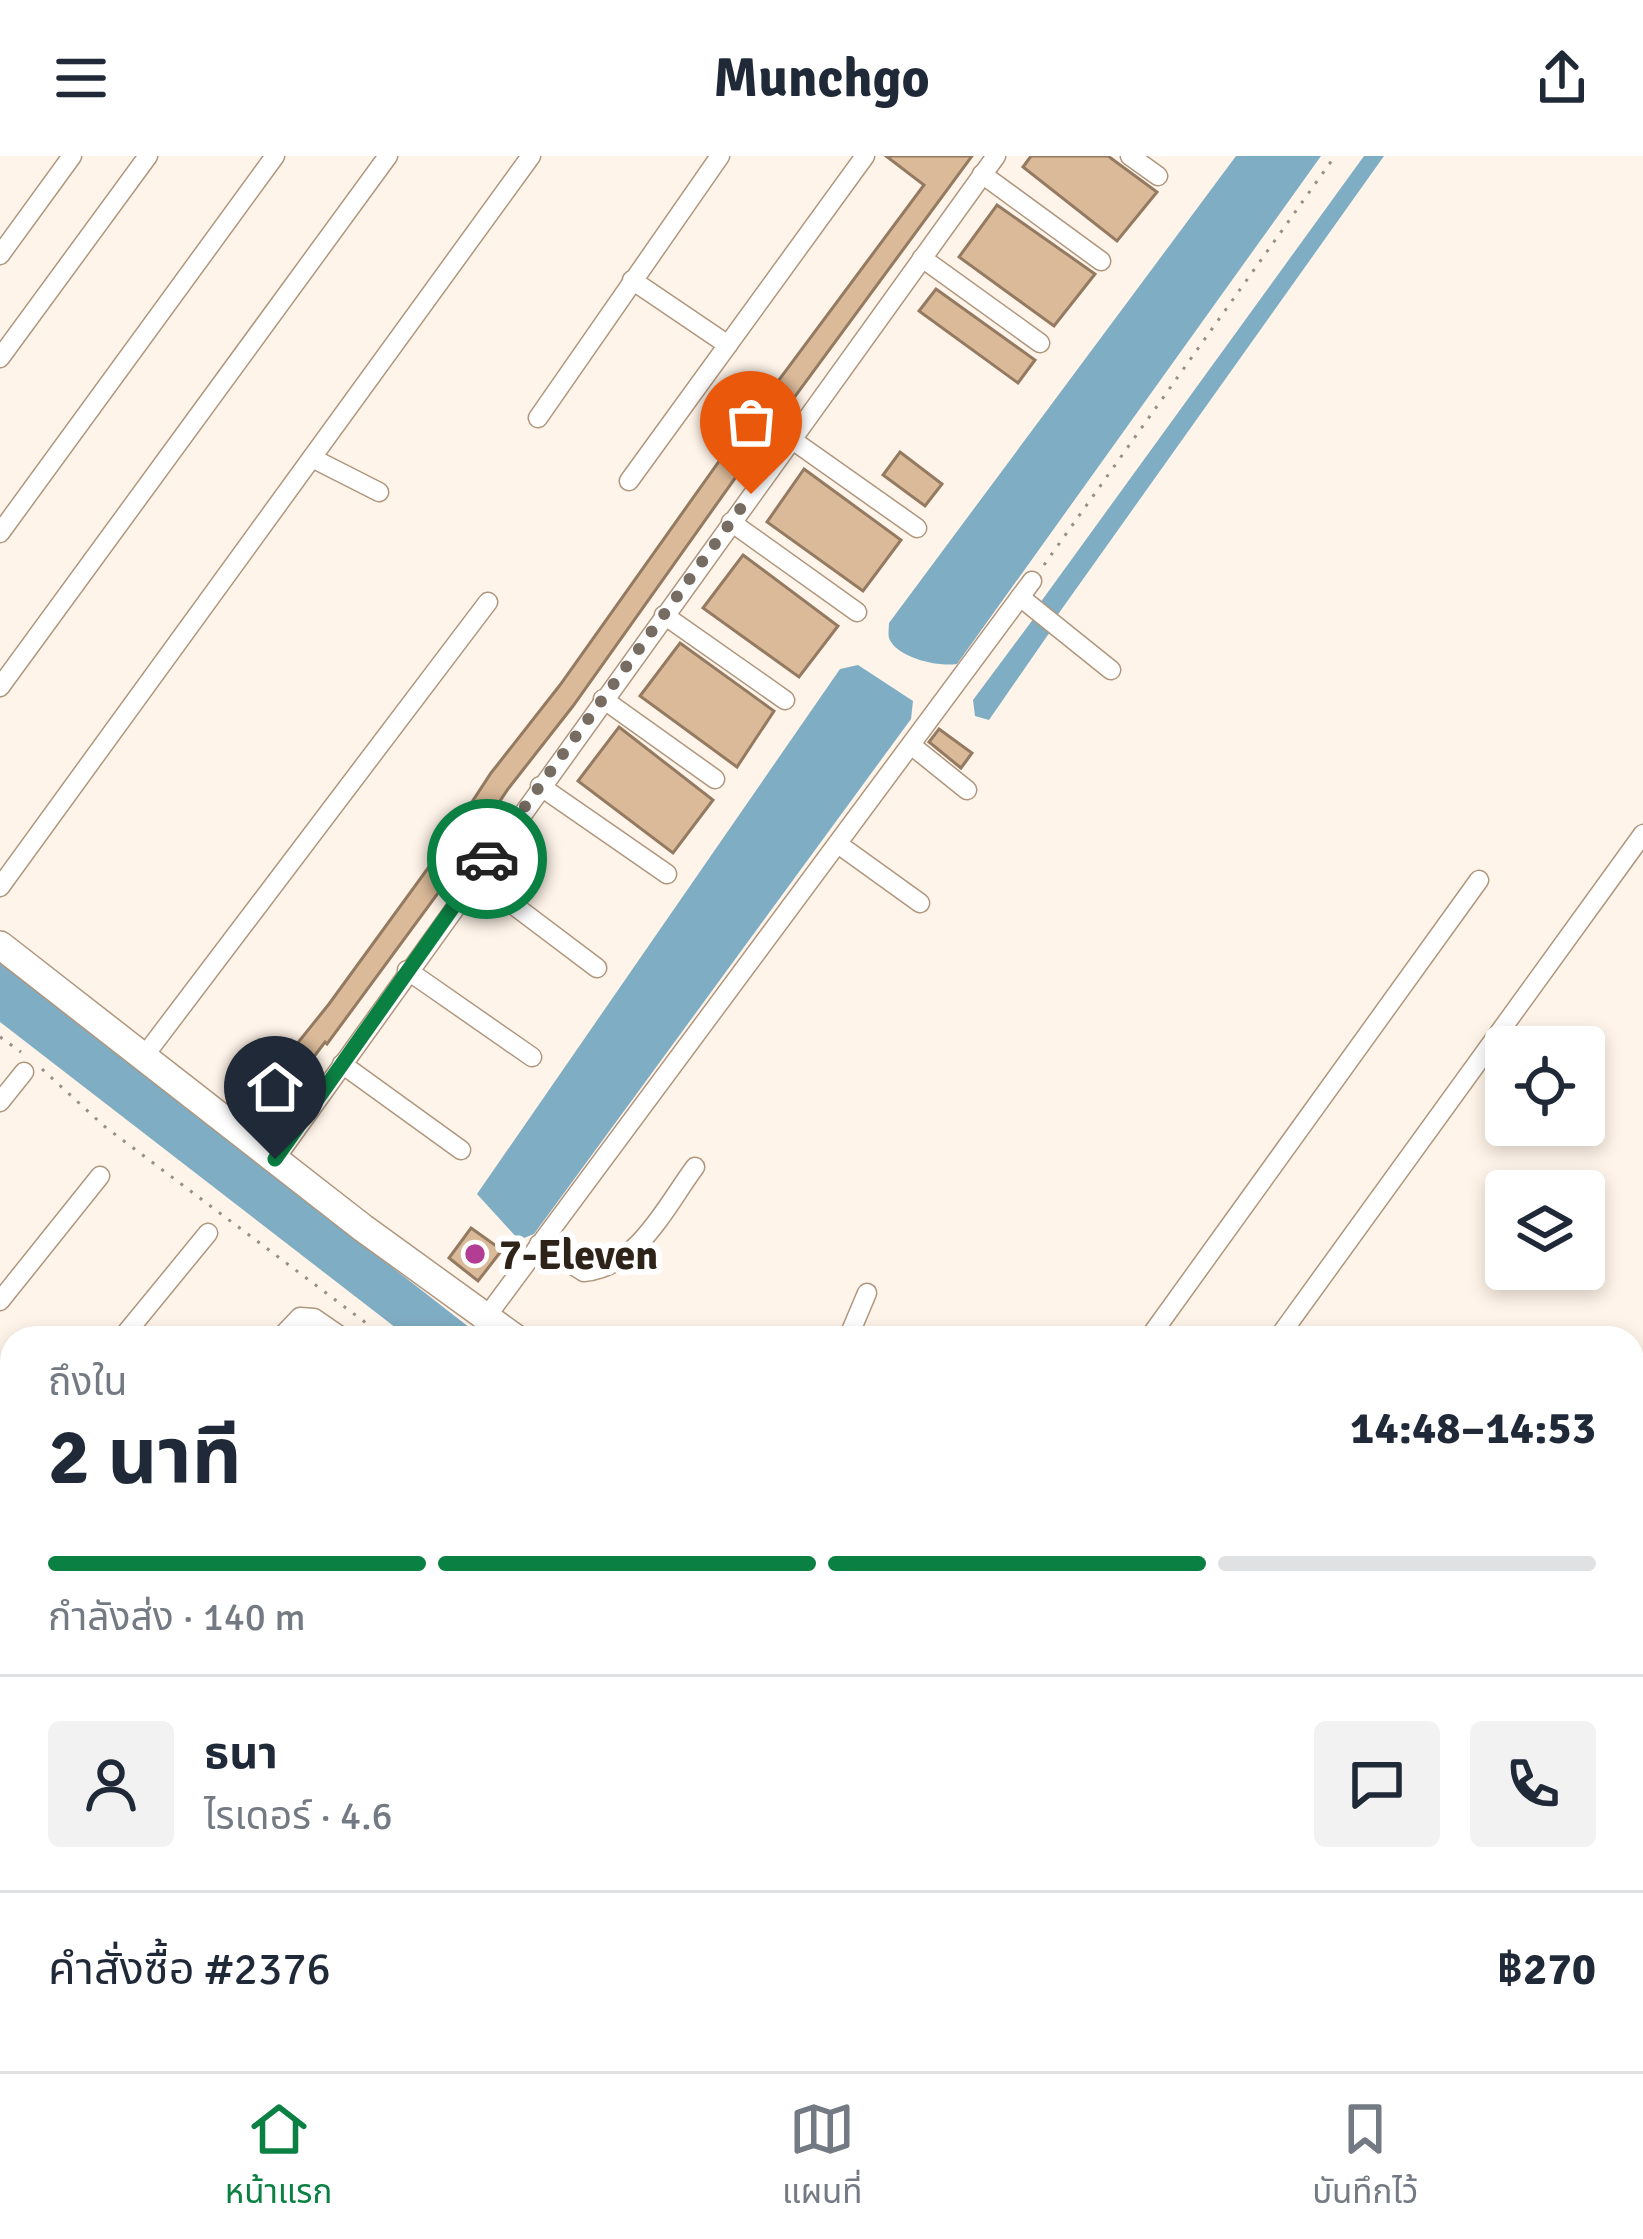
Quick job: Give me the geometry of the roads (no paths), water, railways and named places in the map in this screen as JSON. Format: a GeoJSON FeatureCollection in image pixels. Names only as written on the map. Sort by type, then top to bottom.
{"type":"FeatureCollection","features":[{"type":"Feature","properties":{"kind":"street"},"geometry":{"type":"LineString","coordinates":[[0,255],[72,156]]}},
{"type":"Feature","properties":{"kind":"street"},"geometry":{"type":"LineString","coordinates":[[0,358],[148,156]]}},
{"type":"Feature","properties":{"kind":"street"},"geometry":{"type":"LineString","coordinates":[[0,533],[274,156]]}},
{"type":"Feature","properties":{"kind":"street"},"geometry":{"type":"LineString","coordinates":[[0,688],[388,156]]}},
{"type":"Feature","properties":{"kind":"street"},"geometry":{"type":"LineString","coordinates":[[0,887],[531,156]]}},
{"type":"Feature","properties":{"kind":"street"},"geometry":{"type":"LineString","coordinates":[[538,418],[720,156]]}},
{"type":"Feature","properties":{"kind":"street"},"geometry":{"type":"LineString","coordinates":[[275,1159],[995,156]]}},
{"type":"Feature","properties":{"kind":"street"},"geometry":{"type":"LineString","coordinates":[[1130,156],[1157,176]]}},
{"type":"Feature","properties":{"kind":"street"},"geometry":{"type":"LineString","coordinates":[[629,481],[859,158]]}},
{"type":"Feature","properties":{"kind":"street"},"geometry":{"type":"LineString","coordinates":[[982,174],[1101,261]]}},
{"type":"Feature","properties":{"kind":"street"},"geometry":{"type":"LineString","coordinates":[[922,258],[1040,343]]}},
{"type":"Feature","properties":{"kind":"street"},"geometry":{"type":"LineString","coordinates":[[632,280],[728,345]]}},
{"type":"Feature","properties":{"kind":"street"},"geometry":{"type":"LineString","coordinates":[[790,439],[916,529]]}},
{"type":"Feature","properties":{"kind":"street"},"geometry":{"type":"LineString","coordinates":[[312,458],[379,492]]}},
{"type":"Feature","properties":{"kind":"street"},"geometry":{"type":"LineString","coordinates":[[731,522],[857,612]]}},
{"type":"Feature","properties":{"kind":"street"},"geometry":{"type":"LineString","coordinates":[[487,1316],[1026,589],[1111,670]]}},
{"type":"Feature","properties":{"kind":"street"},"geometry":{"type":"LineString","coordinates":[[145,1055],[488,602]]}},
{"type":"Feature","properties":{"kind":"street"},"geometry":{"type":"LineString","coordinates":[[664,615],[785,700]]}},
{"type":"Feature","properties":{"kind":"street"},"geometry":{"type":"LineString","coordinates":[[603,700],[715,779]]}},
{"type":"Feature","properties":{"kind":"street"},"geometry":{"type":"LineString","coordinates":[[911,746],[967,790]]}},
{"type":"Feature","properties":{"kind":"street"},"geometry":{"type":"LineString","coordinates":[[540,786],[667,874]]}},
{"type":"Feature","properties":{"kind":"street"},"geometry":{"type":"LineString","coordinates":[[1288,1326],[1643,834]]}},
{"type":"Feature","properties":{"kind":"street"},"geometry":{"type":"LineString","coordinates":[[838,844],[920,903]]}},
{"type":"Feature","properties":{"kind":"street"},"geometry":{"type":"LineString","coordinates":[[475,876],[597,968]]}},
{"type":"Feature","properties":{"kind":"street"},"geometry":{"type":"LineString","coordinates":[[1158,1326],[1479,880]]}},
{"type":"Feature","properties":{"kind":"street"},"geometry":{"type":"LineString","coordinates":[[0,944],[363,1228],[500,1326]]}},
{"type":"Feature","properties":{"kind":"street"},"geometry":{"type":"LineString","coordinates":[[407,970],[532,1057]]}},
{"type":"Feature","properties":{"kind":"street"},"geometry":{"type":"LineString","coordinates":[[343,1064],[461,1150]]}},
{"type":"Feature","properties":{"kind":"street"},"geometry":{"type":"LineString","coordinates":[[1,1100],[24,1072]]}},
{"type":"Feature","properties":{"kind":"street"},"geometry":{"type":"LineString","coordinates":[[539,1244],[584,1271],[617,1262],[639,1244],[694,1166]]}},
{"type":"Feature","properties":{"kind":"street"},"geometry":{"type":"LineString","coordinates":[[0,1301],[100,1176]]}},
{"type":"Feature","properties":{"kind":"street"},"geometry":{"type":"LineString","coordinates":[[132,1326],[208,1233]]}},
{"type":"Feature","properties":{"kind":"street"},"geometry":{"type":"LineString","coordinates":[[853,1326],[867,1293]]}},
{"type":"Feature","properties":{"kind":"street"},"geometry":{"type":"LineString","coordinates":[[291,1326],[300,1317],[314,1318],[326,1326]]}},
{"type":"Feature","properties":{"kind":"water"},"geometry":{"type":"Polygon","coordinates":[[[1236,156],[1321,156],[957,664],[932,663],[896,648],[890,640],[889,623],[1236,156]]]}},
{"type":"Feature","properties":{"kind":"water"},"geometry":{"type":"Polygon","coordinates":[[[1364,156],[1384,156],[1054,620],[1040,603],[1364,156]]]}},
{"type":"Feature","properties":{"kind":"water"},"geometry":{"type":"Polygon","coordinates":[[[1034,618],[1052,629],[989,720],[975,716],[973,700],[1034,618]]]}},
{"type":"Feature","properties":{"kind":"water"},"geometry":{"type":"Polygon","coordinates":[[[858,665],[913,701],[911,719],[534,1234],[519,1240],[477,1194],[840,669],[858,665]]]}},
{"type":"Feature","properties":{"kind":"water"},"geometry":{"type":"Polygon","coordinates":[[[0,962],[468,1326],[393,1326],[0,1022],[0,962]]]}},
{"type":"Feature","properties":{"kind":"place","name":"7-Eleven"},"geometry":{"type":"Point","coordinates":[475,1254]}}]}
